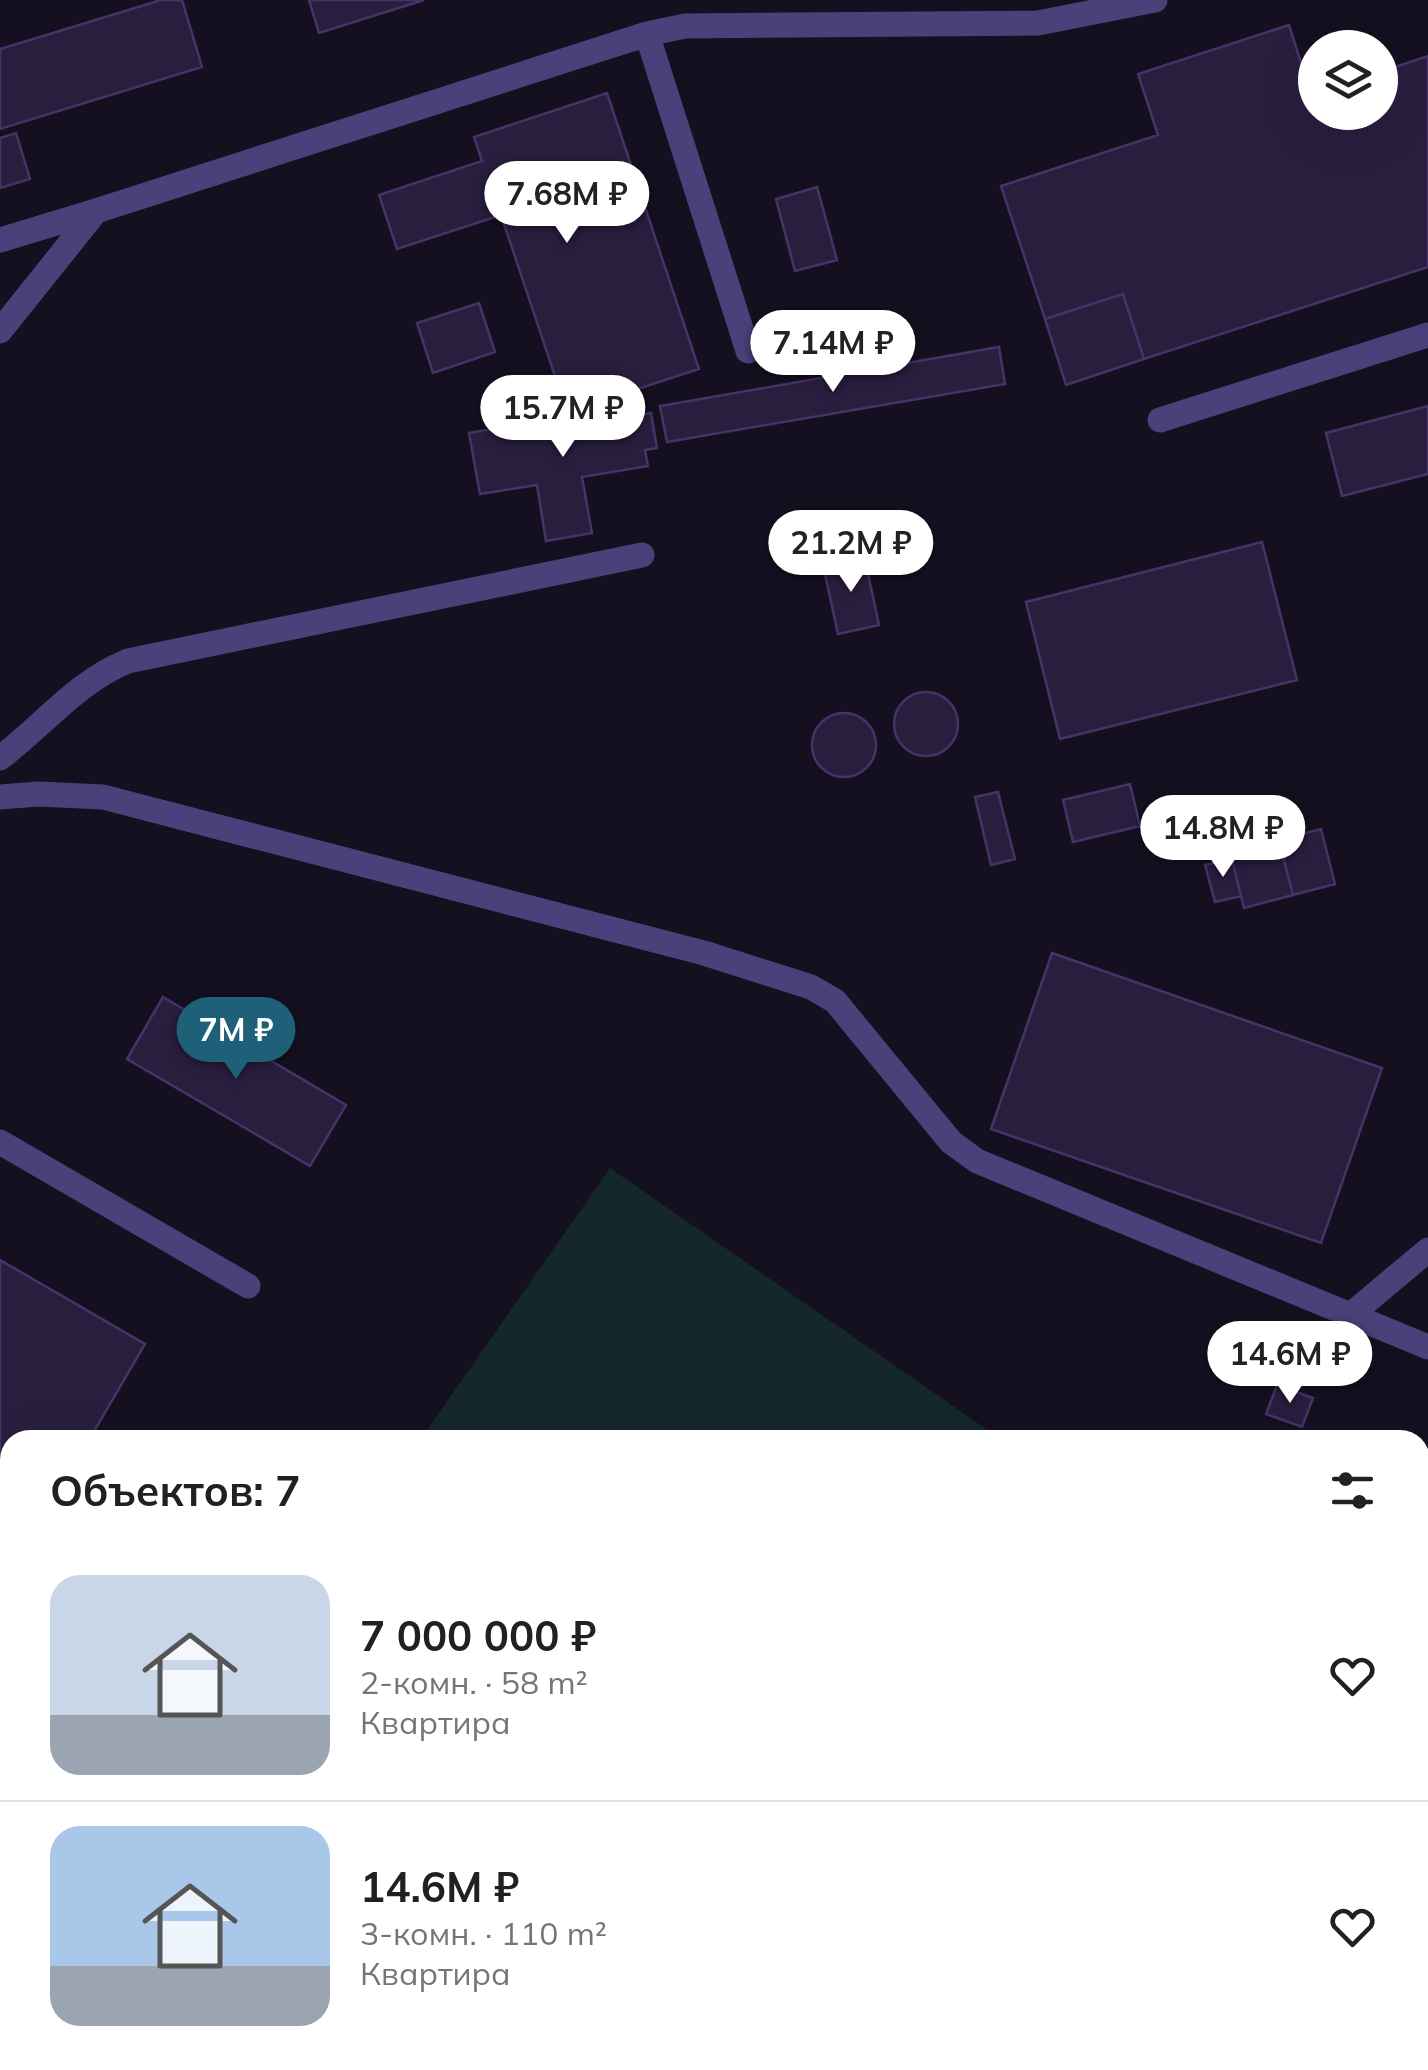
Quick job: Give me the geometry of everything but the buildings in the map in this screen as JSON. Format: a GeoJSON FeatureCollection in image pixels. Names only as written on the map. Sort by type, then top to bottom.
{"type":"FeatureCollection","features":[{"type":"Feature","properties":{"kind":"street"},"geometry":{"type":"LineString","coordinates":[[0,240],[647,34],[685,26],[1038,23],[1155,0]]}},
{"type":"Feature","properties":{"kind":"street"},"geometry":{"type":"LineString","coordinates":[[647,34],[748,350]]}},
{"type":"Feature","properties":{"kind":"street"},"geometry":{"type":"LineString","coordinates":[[0,331],[96,211]]}},
{"type":"Feature","properties":{"kind":"street"},"geometry":{"type":"LineString","coordinates":[[1160,420],[1428,335]]}},
{"type":"Feature","properties":{"kind":"street"},"geometry":{"type":"LineString","coordinates":[[0,758],[33,733],[83,684],[128,662],[642,555]]}},
{"type":"Feature","properties":{"kind":"street"},"geometry":{"type":"LineString","coordinates":[[0,797],[104,797],[704,953],[811,987],[835,1000],[951,1142],[976,1161],[1428,1346]]}},
{"type":"Feature","properties":{"kind":"street"},"geometry":{"type":"LineString","coordinates":[[0,1142],[248,1286]]}},
{"type":"Feature","properties":{"kind":"street"},"geometry":{"type":"LineString","coordinates":[[1348,1316],[1428,1250]]}},
{"type":"Feature","properties":{"kind":"green space"},"geometry":{"type":"Polygon","coordinates":[[[610,1168],[988,1430],[427,1430],[610,1168]]]}}]}
